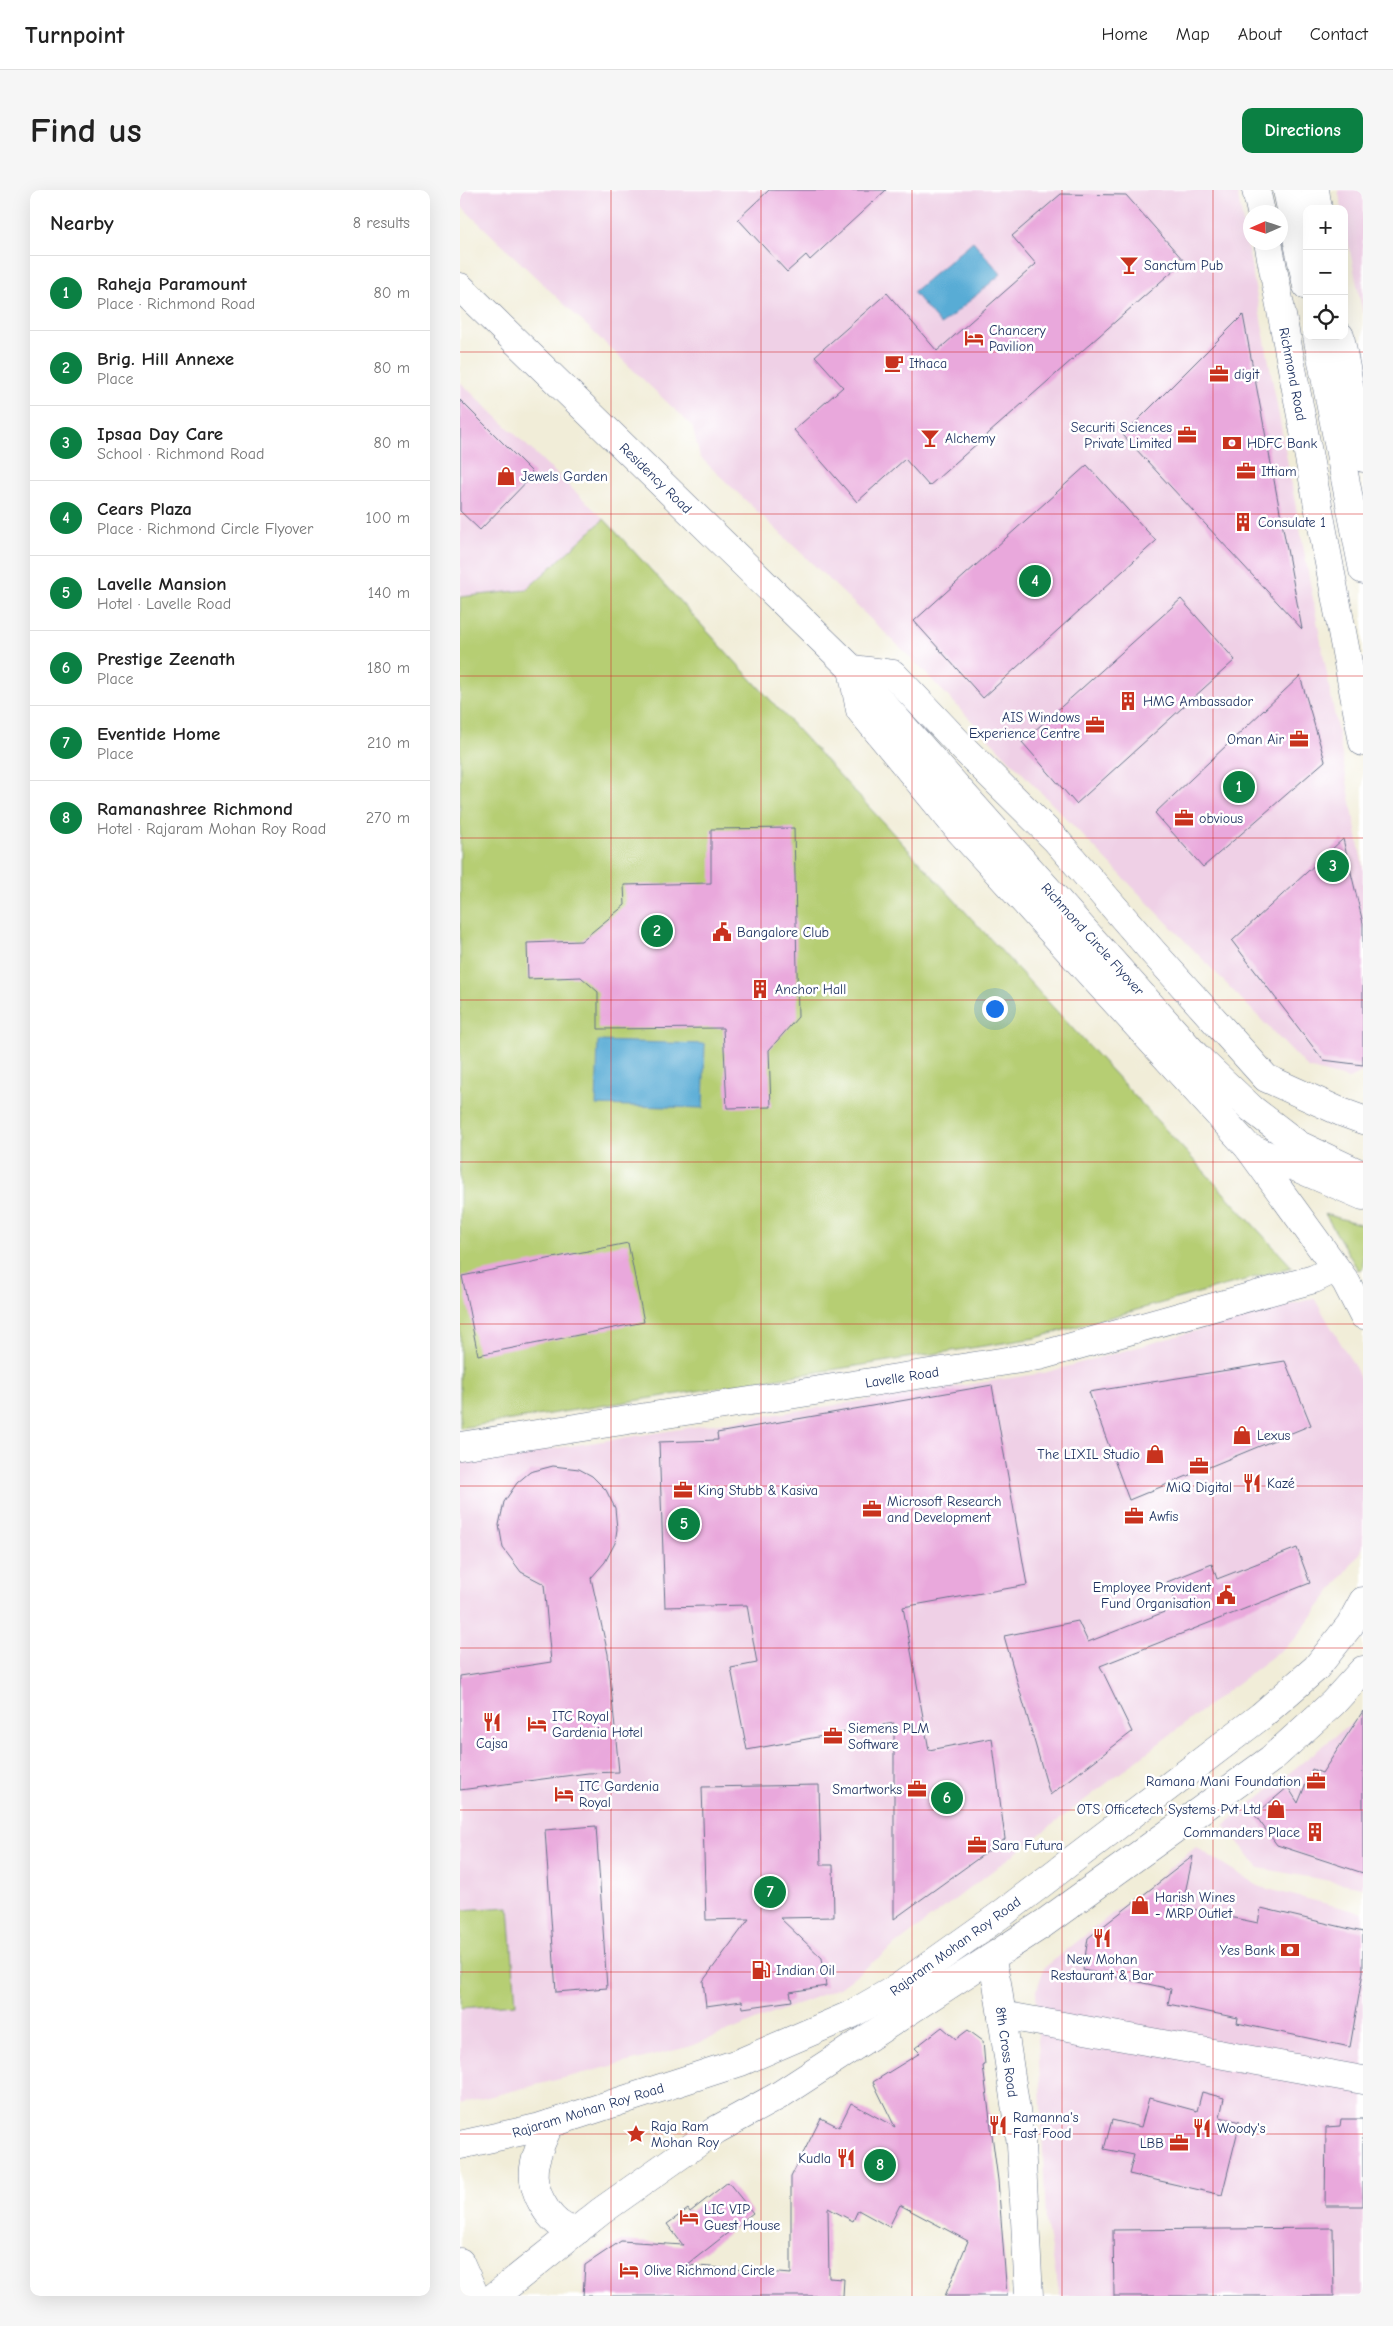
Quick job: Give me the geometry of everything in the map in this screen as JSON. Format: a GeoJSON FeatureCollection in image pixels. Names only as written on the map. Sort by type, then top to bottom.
{"type":"FeatureCollection","features":[{"type":"Feature","properties":{"kind":"main road"},"geometry":{"type":"LineString","coordinates":[[1256,190],[1259,205]]}},
{"type":"Feature","properties":{"kind":"main road"},"geometry":{"type":"LineString","coordinates":[[1287,190],[1303,267]]}},
{"type":"Feature","properties":{"kind":"main road"},"geometry":{"type":"LineString","coordinates":[[1315,190],[1317,205]]}},
{"type":"Feature","properties":{"kind":"main road","name":"Richmond Road"},"geometry":{"type":"LineString","coordinates":[[1270,250],[1363,742]]}},
{"type":"Feature","properties":{"kind":"main road","name":"Residency Road"},"geometry":{"type":"LineString","coordinates":[[460,287],[852,669]]}},
{"type":"Feature","properties":{"kind":"main road"},"geometry":{"type":"LineString","coordinates":[[1318,340],[1363,570]]}},
{"type":"Feature","properties":{"kind":"main road"},"geometry":{"type":"LineString","coordinates":[[1341,340],[1363,458]]}},
{"type":"Feature","properties":{"kind":"main road"},"geometry":{"type":"LineString","coordinates":[[1356,1113],[1266,1078],[1056,840],[965,750],[893,674],[852,669],[860,710],[959,830],[1248,1147],[1346,1282],[1363,1315]]}},
{"type":"Feature","properties":{"kind":"main road","name":"Richmond Circle Flyover"},"geometry":{"type":"LineString","coordinates":[[852,669],[1196,1056],[1252,1109],[1299,1145],[1363,1174]]}},
{"type":"Feature","properties":{"kind":"main road"},"geometry":{"type":"LineString","coordinates":[[1248,1147],[1363,1196]]}},
{"type":"Feature","properties":{"kind":"main road","name":"Lavelle Road"},"geometry":{"type":"LineString","coordinates":[[460,1446],[1039,1356],[1314,1279],[1335,1269]]}},
{"type":"Feature","properties":{"kind":"main road","name":"Rajaram Mohan Roy Road"},"geometry":{"type":"LineString","coordinates":[[460,2145],[550,2124],[741,2062],[850,2015],[900,1987],[1018,1901],[1261,1716],[1316,1668],[1350,1626],[1363,1601]]}},
{"type":"Feature","properties":{"kind":"main road","name":"Rajaram Mohan Roy Road"},"geometry":{"type":"LineString","coordinates":[[495,2296],[578,2230],[716,2130],[778,2096],[1043,1924],[1271,1759],[1333,1703],[1363,1670]]}},
{"type":"Feature","properties":{"kind":"main road","name":"8th Cross Road"},"geometry":{"type":"LineString","coordinates":[[991,1958],[997,1983],[1021,2144],[1029,2296]]}},
{"type":"Feature","properties":{"kind":"main road"},"geometry":{"type":"LineString","coordinates":[[1002,2015],[1363,2080]]}},
{"type":"Feature","properties":{"kind":"main road"},"geometry":{"type":"LineString","coordinates":[[550,2124],[541,2144],[533,2170],[536,2192],[554,2217],[566,2228],[578,2230]]}},
{"type":"Feature","properties":{"kind":"main road"},"geometry":{"type":"LineString","coordinates":[[460,2262],[475,2296]]}},
{"type":"Feature","properties":{"kind":"shaded area"},"geometry":{"type":"Polygon","coordinates":[[[460,190],[1237,190],[1243,222],[1243,250],[1248,250],[1363,868],[1363,1071],[1349,1079],[1308,1068],[902,649],[700,457],[692,426],[460,205],[460,190]]]}},
{"type":"Feature","properties":{"kind":"shaded area"},"geometry":{"type":"Polygon","coordinates":[[[1338,190],[1363,190],[1363,315],[1348,241],[1348,205],[1341,205],[1338,190]]]}},
{"type":"Feature","properties":{"kind":"shaded area"},"geometry":{"type":"Polygon","coordinates":[[[460,382],[604,519],[526,590],[460,597],[460,382]]]}},
{"type":"Feature","properties":{"kind":"shaded area"},"geometry":{"type":"Polygon","coordinates":[[[1314,1298],[1356,1369],[1363,1386],[1363,1545],[1361,1552],[1294,1640],[839,1988],[688,2047],[460,2104],[460,1463],[1044,1373],[1314,1298]]]}},
{"type":"Feature","properties":{"kind":"shaded area"},"geometry":{"type":"Polygon","coordinates":[[[1363,1714],[1363,1887],[1259,1868],[1224,1825],[1363,1714]]]}},
{"type":"Feature","properties":{"kind":"shaded area"},"geometry":{"type":"Polygon","coordinates":[[[1196,1847],[1260,1887],[1363,1913],[1363,2296],[1060,2296],[1046,2223],[1036,1992],[1044,1968],[1196,1847]]]}},
{"type":"Feature","properties":{"kind":"green space","name":"Bangalore Club"},"geometry":{"type":"Polygon","coordinates":[[[604,519],[1292,1267],[1035,1338],[460,1428],[460,597],[526,590],[604,519]]]}},
{"type":"Feature","properties":{"kind":"green space"},"geometry":{"type":"Polygon","coordinates":[[[1325,1214],[1363,1225],[1363,1268],[1358,1270],[1325,1214]]]}},
{"type":"Feature","properties":{"kind":"green space"},"geometry":{"type":"Polygon","coordinates":[[[509,1907],[516,2004],[460,2008],[460,1910],[509,1907]]]}},
{"type":"Feature","properties":{"kind":"water"},"geometry":{"type":"Polygon","coordinates":[[[973,241],[1001,274],[941,325],[913,292],[973,241]]]}},
{"type":"Feature","properties":{"kind":"water"},"geometry":{"type":"Polygon","coordinates":[[[598,1041],[705,1044],[703,1108],[596,1105],[598,1041]]]}},
{"type":"Feature","properties":{"kind":"building"},"geometry":{"type":"Polygon","coordinates":[[[769,190],[886,190],[810,260],[806,255],[787,272],[738,219],[769,190]]]}},
{"type":"Feature","properties":{"kind":"building"},"geometry":{"type":"Polygon","coordinates":[[[1061,194],[1126,195],[1184,261],[929,486],[905,459],[857,502],[794,430],[843,387],[815,356],[887,293],[937,351],[1036,264],[1012,236],[1061,194]]]}},
{"type":"Feature","properties":{"kind":"building","name":"Consulate 1"},"geometry":{"type":"Polygon","coordinates":[[[1243,315],[1302,629],[1123,435],[1243,315]]]}},
{"type":"Feature","properties":{"kind":"building"},"geometry":{"type":"Polygon","coordinates":[[[460,400],[534,474],[480,530],[460,511],[460,400]]]}},
{"type":"Feature","properties":{"kind":"building"},"geometry":{"type":"Polygon","coordinates":[[[1087,465],[1156,541],[983,698],[914,621],[1087,465]]]}},
{"type":"Feature","properties":{"kind":"building","name":"HMG Ambassador"},"geometry":{"type":"Polygon","coordinates":[[[1181,599],[1235,660],[1076,804],[1022,742],[1181,599]]]}},
{"type":"Feature","properties":{"kind":"building"},"geometry":{"type":"Polygon","coordinates":[[[1300,676],[1325,761],[1203,867],[1155,813],[1300,676]]]}},
{"type":"Feature","properties":{"kind":"building"},"geometry":{"type":"Polygon","coordinates":[[[794,828],[798,1017],[769,1050],[771,1107],[727,1108],[723,1028],[598,1029],[598,992],[581,977],[528,979],[527,943],[581,941],[625,905],[624,885],[711,883],[711,829],[794,828]]]}},
{"type":"Feature","properties":{"kind":"building"},"geometry":{"type":"Polygon","coordinates":[[[1343,839],[1363,923],[1363,1065],[1323,1060],[1232,941],[1343,839]]]}},
{"type":"Feature","properties":{"kind":"building"},"geometry":{"type":"Polygon","coordinates":[[[628,1243],[644,1322],[478,1355],[462,1276],[628,1243]]]}},
{"type":"Feature","properties":{"kind":"building"},"geometry":{"type":"Polygon","coordinates":[[[1285,1361],[1311,1425],[1129,1500],[1089,1392],[1285,1361]]]}},
{"type":"Feature","properties":{"kind":"building"},"geometry":{"type":"Polygon","coordinates":[[[992,1385],[1027,1585],[903,1607],[929,1750],[992,1738],[1005,1839],[894,1919],[894,1723],[747,1750],[731,1668],[757,1663],[747,1605],[665,1607],[659,1442],[718,1440],[717,1433],[992,1385]]]}},
{"type":"Feature","properties":{"kind":"building","name":"ITC Royal Gardenia Hotel"},"geometry":{"type":"Polygon","coordinates":[[[553,1466],[579,1469],[592,1476],[606,1490],[615,1508],[617,1529],[615,1543],[605,1562],[591,1578],[608,1654],[619,1772],[588,1773],[460,1790],[460,1676],[551,1662],[544,1584],[521,1572],[503,1548],[499,1525],[504,1502],[517,1483],[530,1472],[553,1466]]]}},
{"type":"Feature","properties":{"kind":"building"},"geometry":{"type":"Polygon","coordinates":[[[1297,1548],[1310,1583],[1100,1666],[1132,1732],[1050,1795],[1004,1636],[1078,1621],[1088,1642],[1177,1607],[1167,1582],[1212,1564],[1217,1579],[1297,1548]]]}},
{"type":"Feature","properties":{"kind":"building"},"geometry":{"type":"Polygon","coordinates":[[[1363,1711],[1363,1873],[1277,1845],[1255,1815],[1288,1787],[1298,1803],[1312,1769],[1322,1773],[1363,1711]]]}},
{"type":"Feature","properties":{"kind":"building"},"geometry":{"type":"Polygon","coordinates":[[[819,1785],[821,1865],[833,1865],[834,1917],[780,1918],[822,1958],[826,1986],[790,1992],[792,2001],[743,2008],[742,2001],[706,2006],[703,1981],[749,1919],[706,1920],[702,1787],[819,1785]]]}},
{"type":"Feature","properties":{"kind":"building"},"geometry":{"type":"Polygon","coordinates":[[[596,1826],[607,1988],[556,1992],[545,1830],[596,1826]]]}},
{"type":"Feature","properties":{"kind":"building"},"geometry":{"type":"Polygon","coordinates":[[[1193,1856],[1182,1907],[1258,1923],[1261,1908],[1363,1932],[1363,1972],[1350,2047],[1237,2023],[1238,2018],[1168,2004],[1171,1989],[1083,1970],[1088,1938],[1193,1856]]]}},
{"type":"Feature","properties":{"kind":"building"},"geometry":{"type":"Polygon","coordinates":[[[942,2027],[956,2039],[968,2030],[983,2041],[985,2065],[983,2066],[998,2180],[1007,2296],[945,2296],[968,2241],[900,2205],[889,2227],[858,2210],[853,2221],[828,2208],[829,2278],[844,2279],[843,2296],[583,2296],[585,2265],[621,2241],[683,2245],[667,2224],[688,2209],[690,2212],[728,2182],[753,2213],[687,2265],[791,2274],[791,2177],[821,2118],[839,2127],[851,2103],[895,2127],[873,2082],[920,2053],[915,2048],[942,2027]]]}},
{"type":"Feature","properties":{"kind":"building"},"geometry":{"type":"Polygon","coordinates":[[[1202,2092],[1224,2098],[1220,2117],[1240,2122],[1222,2195],[1129,2174],[1134,2155],[1104,2149],[1112,2120],[1141,2127],[1149,2098],[1197,2111],[1202,2092]]]}},
{"type":"Feature","properties":{"kind":"building"},"geometry":{"type":"Polygon","coordinates":[[[1341,2119],[1363,2119],[1363,2206],[1325,2206],[1326,2127],[1340,2126],[1341,2119]]]}},
{"type":"Feature","properties":{"kind":"building"},"geometry":{"type":"Polygon","coordinates":[[[1333,2228],[1334,2296],[1114,2296],[1113,2230],[1333,2228]]]}},
{"type":"Feature","properties":{"kind":"place","name":"Sanctum Pub"},"geometry":{"type":"Point","coordinates":[1129,265]}},
{"type":"Feature","properties":{"kind":"place","name":"Chancery Pavilion"},"geometry":{"type":"Point","coordinates":[974,338]}},
{"type":"Feature","properties":{"kind":"place","name":"Ithaca"},"geometry":{"type":"Point","coordinates":[894,363]}},
{"type":"Feature","properties":{"kind":"place","name":"digit"},"geometry":{"type":"Point","coordinates":[1219,374]}},
{"type":"Feature","properties":{"kind":"place","name":"Securiti Sciences Private Limited"},"geometry":{"type":"Point","coordinates":[1187,435]}},
{"type":"Feature","properties":{"kind":"place","name":"Alchemy"},"geometry":{"type":"Point","coordinates":[930,438]}},
{"type":"Feature","properties":{"kind":"place","name":"HDFC Bank"},"geometry":{"type":"Point","coordinates":[1232,443]}},
{"type":"Feature","properties":{"kind":"place","name":"Ittiam"},"geometry":{"type":"Point","coordinates":[1246,471]}},
{"type":"Feature","properties":{"kind":"place","name":"Jewels Garden"},"geometry":{"type":"Point","coordinates":[506,476]}},
{"type":"Feature","properties":{"kind":"place","name":"Consulate 1"},"geometry":{"type":"Point","coordinates":[1243,522]}},
{"type":"Feature","properties":{"kind":"place","name":"Cears Plaza"},"geometry":{"type":"Point","coordinates":[1035,581]}},
{"type":"Feature","properties":{"kind":"place","name":"HMG Ambassador"},"geometry":{"type":"Point","coordinates":[1128,701]}},
{"type":"Feature","properties":{"kind":"place","name":"AIS Windows Experience Centre"},"geometry":{"type":"Point","coordinates":[1095,725]}},
{"type":"Feature","properties":{"kind":"place","name":"Oman Air"},"geometry":{"type":"Point","coordinates":[1299,739]}},
{"type":"Feature","properties":{"kind":"place","name":"Raheja Paramount"},"geometry":{"type":"Point","coordinates":[1239,787]}},
{"type":"Feature","properties":{"kind":"place","name":"obvious"},"geometry":{"type":"Point","coordinates":[1184,818]}},
{"type":"Feature","properties":{"kind":"place","name":"Ipsaa Day Care"},"geometry":{"type":"Point","coordinates":[1333,866]}},
{"type":"Feature","properties":{"kind":"place","name":"Brig. Hill Annexe"},"geometry":{"type":"Point","coordinates":[657,931]}},
{"type":"Feature","properties":{"kind":"place","name":"Bangalore Club"},"geometry":{"type":"Point","coordinates":[722,932]}},
{"type":"Feature","properties":{"kind":"place","name":"Anchor Hall"},"geometry":{"type":"Point","coordinates":[760,989]}},
{"type":"Feature","properties":{"kind":"place","name":"Lexus"},"geometry":{"type":"Point","coordinates":[1242,1435]}},
{"type":"Feature","properties":{"kind":"place","name":"The LIXIL Studio"},"geometry":{"type":"Point","coordinates":[1155,1454]}},
{"type":"Feature","properties":{"kind":"place","name":"MiQ Digital"},"geometry":{"type":"Point","coordinates":[1199,1466]}},
{"type":"Feature","properties":{"kind":"place","name":"Kazé"},"geometry":{"type":"Point","coordinates":[1252,1483]}},
{"type":"Feature","properties":{"kind":"place","name":"King Stubb & Kasiva"},"geometry":{"type":"Point","coordinates":[683,1490]}},
{"type":"Feature","properties":{"kind":"place","name":"Microsoft Research and Development"},"geometry":{"type":"Point","coordinates":[872,1509]}},
{"type":"Feature","properties":{"kind":"place","name":"Awfis"},"geometry":{"type":"Point","coordinates":[1134,1516]}},
{"type":"Feature","properties":{"kind":"place","name":"Lavelle Mansion"},"geometry":{"type":"Point","coordinates":[684,1524]}},
{"type":"Feature","properties":{"kind":"place","name":"Employee Provident Fund Organisation"},"geometry":{"type":"Point","coordinates":[1226,1595]}},
{"type":"Feature","properties":{"kind":"place","name":"Cajsa"},"geometry":{"type":"Point","coordinates":[492,1722]}},
{"type":"Feature","properties":{"kind":"place","name":"ITC Royal Gardenia Hotel"},"geometry":{"type":"Point","coordinates":[537,1724]}},
{"type":"Feature","properties":{"kind":"place","name":"Siemens PLM Software"},"geometry":{"type":"Point","coordinates":[833,1736]}},
{"type":"Feature","properties":{"kind":"place","name":"Ramana Mani Foundation"},"geometry":{"type":"Point","coordinates":[1316,1781]}},
{"type":"Feature","properties":{"kind":"place","name":"Smartworks"},"geometry":{"type":"Point","coordinates":[917,1789]}},
{"type":"Feature","properties":{"kind":"place","name":"ITC Gardenia Royal"},"geometry":{"type":"Point","coordinates":[564,1794]}},
{"type":"Feature","properties":{"kind":"place","name":"Prestige Zeenath"},"geometry":{"type":"Point","coordinates":[947,1798]}},
{"type":"Feature","properties":{"kind":"place","name":"OTS Officetech Systems Pvt Ltd"},"geometry":{"type":"Point","coordinates":[1276,1809]}},
{"type":"Feature","properties":{"kind":"place","name":"Commanders Place"},"geometry":{"type":"Point","coordinates":[1315,1832]}},
{"type":"Feature","properties":{"kind":"place","name":"Sara Futura"},"geometry":{"type":"Point","coordinates":[977,1845]}},
{"type":"Feature","properties":{"kind":"place","name":"Eventide Home"},"geometry":{"type":"Point","coordinates":[770,1892]}},
{"type":"Feature","properties":{"kind":"place","name":"Harish Wines - MRP Outlet"},"geometry":{"type":"Point","coordinates":[1140,1905]}},
{"type":"Feature","properties":{"kind":"place","name":"New Mohan Restaurant & Bar"},"geometry":{"type":"Point","coordinates":[1102,1938]}},
{"type":"Feature","properties":{"kind":"place","name":"Yes Bank"},"geometry":{"type":"Point","coordinates":[1290,1950]}},
{"type":"Feature","properties":{"kind":"place","name":"Indian Oil"},"geometry":{"type":"Point","coordinates":[761,1970]}},
{"type":"Feature","properties":{"kind":"place","name":"Ramanna's Fast Food"},"geometry":{"type":"Point","coordinates":[998,2125]}},
{"type":"Feature","properties":{"kind":"place","name":"Woody's"},"geometry":{"type":"Point","coordinates":[1202,2128]}},
{"type":"Feature","properties":{"kind":"place","name":"Raja Ram Mohan Roy"},"geometry":{"type":"Point","coordinates":[636,2134]}},
{"type":"Feature","properties":{"kind":"place","name":"LBB"},"geometry":{"type":"Point","coordinates":[1179,2143]}},
{"type":"Feature","properties":{"kind":"place","name":"Kudla"},"geometry":{"type":"Point","coordinates":[846,2158]}},
{"type":"Feature","properties":{"kind":"place","name":"Ramanashree Richmond"},"geometry":{"type":"Point","coordinates":[880,2165]}},
{"type":"Feature","properties":{"kind":"place","name":"LIC VIP Guest House"},"geometry":{"type":"Point","coordinates":[689,2217]}},
{"type":"Feature","properties":{"kind":"place","name":"Olive Richmond Circle"},"geometry":{"type":"Point","coordinates":[629,2270]}}]}
